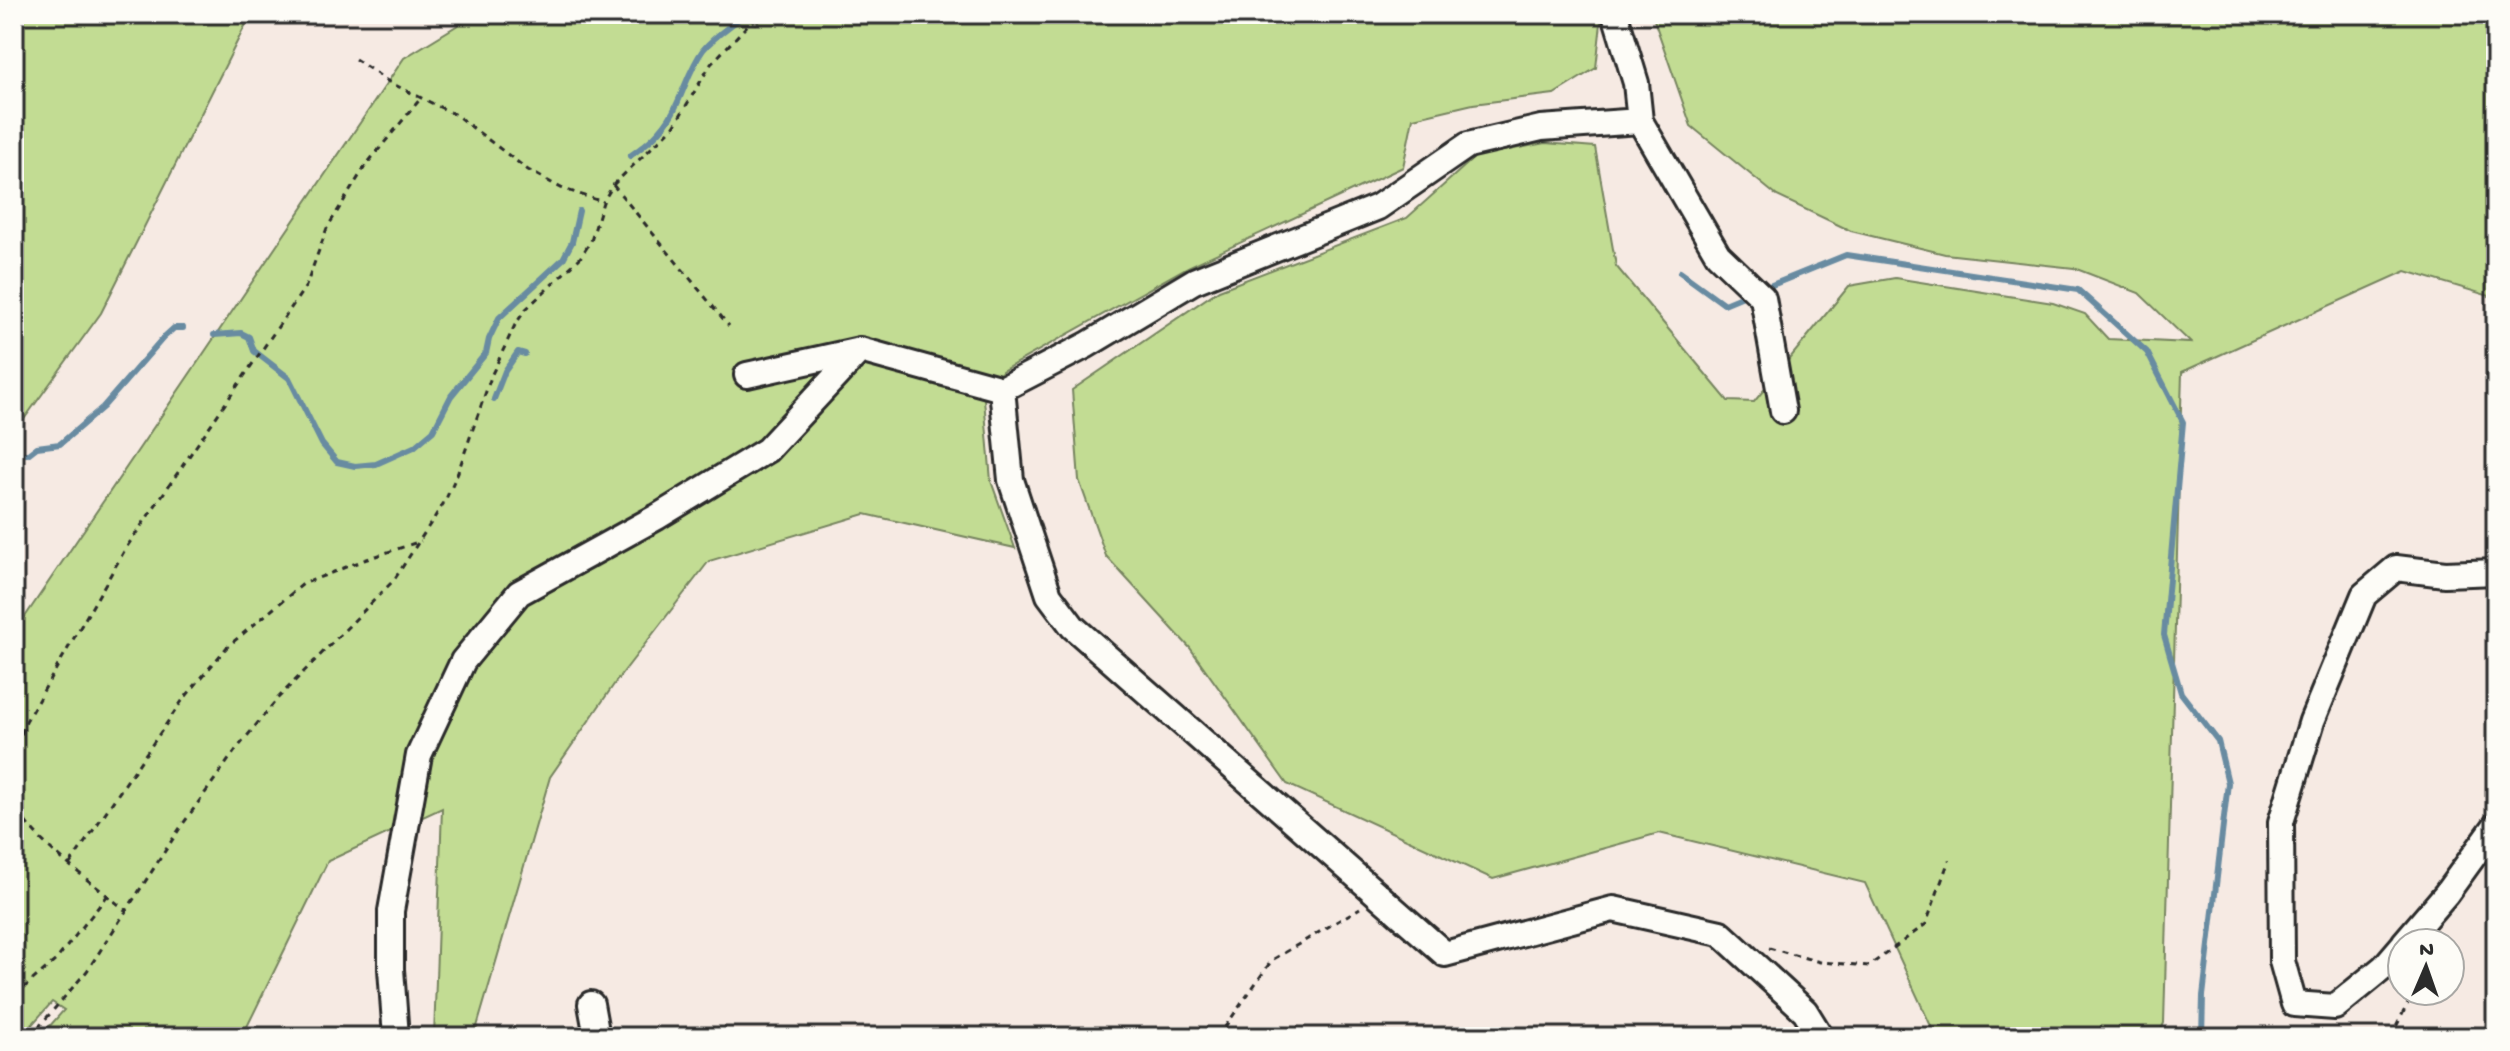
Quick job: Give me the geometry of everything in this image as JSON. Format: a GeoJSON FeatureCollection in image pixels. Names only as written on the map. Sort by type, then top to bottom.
{"type":"FeatureCollection","features":[{"type":"Feature","properties":{"kind":"lane"},"geometry":{"type":"LineString","coordinates":[[1615,14],[1636,83],[1640,121],[1718,255],[1763,298],[1783,411]]}},
{"type":"Feature","properties":{"kind":"lane"},"geometry":{"type":"LineString","coordinates":[[747,375],[860,350],[1002,389],[1087,345],[1194,281],[1378,207],[1468,145],[1541,128],[1640,121]]}},
{"type":"Feature","properties":{"kind":"lane"},"geometry":{"type":"LineString","coordinates":[[396,1037],[391,911],[399,864],[419,755],[463,661],[519,593],[657,517],[767,450],[860,350]]}},
{"type":"Feature","properties":{"kind":"lane"},"geometry":{"type":"LineString","coordinates":[[1002,389],[1011,480],[1049,595],[1073,627],[1445,954],[1613,909],[1720,933],[1805,1011],[1821,1037]]}},
{"type":"Feature","properties":{"kind":"lane"},"geometry":{"type":"LineString","coordinates":[[2386,965],[2335,1007],[2294,1004],[2282,961],[2281,822],[2312,721],[2364,595],[2396,568],[2445,574],[2496,572]]}},
{"type":"Feature","properties":{"kind":"lane"},"geometry":{"type":"LineString","coordinates":[[2418,927],[2496,825]]}},
{"type":"Feature","properties":{"kind":"lane"},"geometry":{"type":"LineString","coordinates":[[591,1004],[597,1037]]}},
{"type":"Feature","properties":{"kind":"path"},"geometry":{"type":"LineString","coordinates":[[30,1037],[87,971],[180,828],[235,751],[278,698],[394,580],[421,541],[458,472],[492,374],[515,325],[526,309],[580,258],[591,241],[603,202],[613,185],[674,126],[711,64],[758,14]]}},
{"type":"Feature","properties":{"kind":"path"},"geometry":{"type":"LineString","coordinates":[[355,59],[389,82],[467,123],[528,170],[561,188],[603,202]]}},
{"type":"Feature","properties":{"kind":"path"},"geometry":{"type":"LineString","coordinates":[[14,757],[22,728],[126,548],[306,286],[327,228],[366,165],[421,98]]}},
{"type":"Feature","properties":{"kind":"path"},"geometry":{"type":"LineString","coordinates":[[613,185],[729,326]]}},
{"type":"Feature","properties":{"kind":"path"},"geometry":{"type":"LineString","coordinates":[[70,864],[182,701],[227,647],[303,584],[421,541]]}},
{"type":"Feature","properties":{"kind":"path"},"geometry":{"type":"LineString","coordinates":[[14,800],[24,823],[42,841],[126,911]]}},
{"type":"Feature","properties":{"kind":"path"},"geometry":{"type":"LineString","coordinates":[[1763,946],[1820,962],[1869,966],[1926,924],[1949,860]]}},
{"type":"Feature","properties":{"kind":"path"},"geometry":{"type":"LineString","coordinates":[[14,996],[56,960],[108,895]]}},
{"type":"Feature","properties":{"kind":"path"},"geometry":{"type":"LineString","coordinates":[[1218,1037],[1272,960],[1379,896]]}},
{"type":"Feature","properties":{"kind":"path"},"geometry":{"type":"LineString","coordinates":[[2391,1037],[2406,1007]]}},
{"type":"Feature","properties":{"kind":"green space"},"geometry":{"type":"Polygon","coordinates":[[[14,14],[251,14],[101,313],[14,433],[14,14]]]}},
{"type":"Feature","properties":{"kind":"green space"},"geometry":{"type":"Polygon","coordinates":[[[476,14],[752,14],[749,19],[756,24],[767,14],[1602,14],[1596,68],[1554,94],[1473,104],[1413,118],[1403,167],[1188,267],[1002,371],[984,399],[991,481],[1015,548],[865,514],[709,561],[615,683],[550,777],[474,1037],[434,1037],[442,808],[328,861],[242,1037],[40,1037],[64,1010],[52,1002],[21,1037],[14,1037],[14,633],[404,58],[476,14]]]}},
{"type":"Feature","properties":{"kind":"green space"},"geometry":{"type":"Polygon","coordinates":[[[1652,14],[2496,14],[2496,298],[2406,271],[2182,372],[2164,1023],[2158,1037],[1936,1037],[1865,883],[1659,833],[1493,879],[1287,784],[1190,648],[1106,556],[1079,480],[1072,390],[1219,290],[1407,218],[1476,156],[1545,143],[1595,147],[1616,266],[1728,401],[1754,402],[1849,286],[1895,278],[2053,303],[2085,314],[2108,339],[2191,343],[2139,293],[2074,268],[1945,254],[1851,231],[1777,196],[1691,126],[1652,14]]]}},
{"type":"Feature","properties":{"kind":"waterway"},"geometry":{"type":"LineString","coordinates":[[630,156],[654,137],[669,119],[703,50],[745,14]]}},
{"type":"Feature","properties":{"kind":"waterway"},"geometry":{"type":"LineString","coordinates":[[214,335],[241,333],[249,337],[254,351],[289,378],[322,444],[337,462],[355,466],[376,464],[414,447],[433,431],[451,396],[486,353],[499,318],[563,259],[572,242],[579,211]]}},
{"type":"Feature","properties":{"kind":"waterway"},"geometry":{"type":"LineString","coordinates":[[1762,289],[1846,255],[2078,290],[2147,352],[2183,422],[2164,635],[2181,693],[2218,741],[2228,783],[2203,996],[2202,1037]]}},
{"type":"Feature","properties":{"kind":"waterway"},"geometry":{"type":"LineString","coordinates":[[1680,272],[1724,304],[1748,294]]}},
{"type":"Feature","properties":{"kind":"waterway"},"geometry":{"type":"LineString","coordinates":[[14,454],[28,454],[37,447],[60,444],[103,407],[163,338],[174,328],[183,328]]}},
{"type":"Feature","properties":{"kind":"waterway"},"geometry":{"type":"LineString","coordinates":[[494,399],[505,371],[518,352],[525,354]]}}]}
